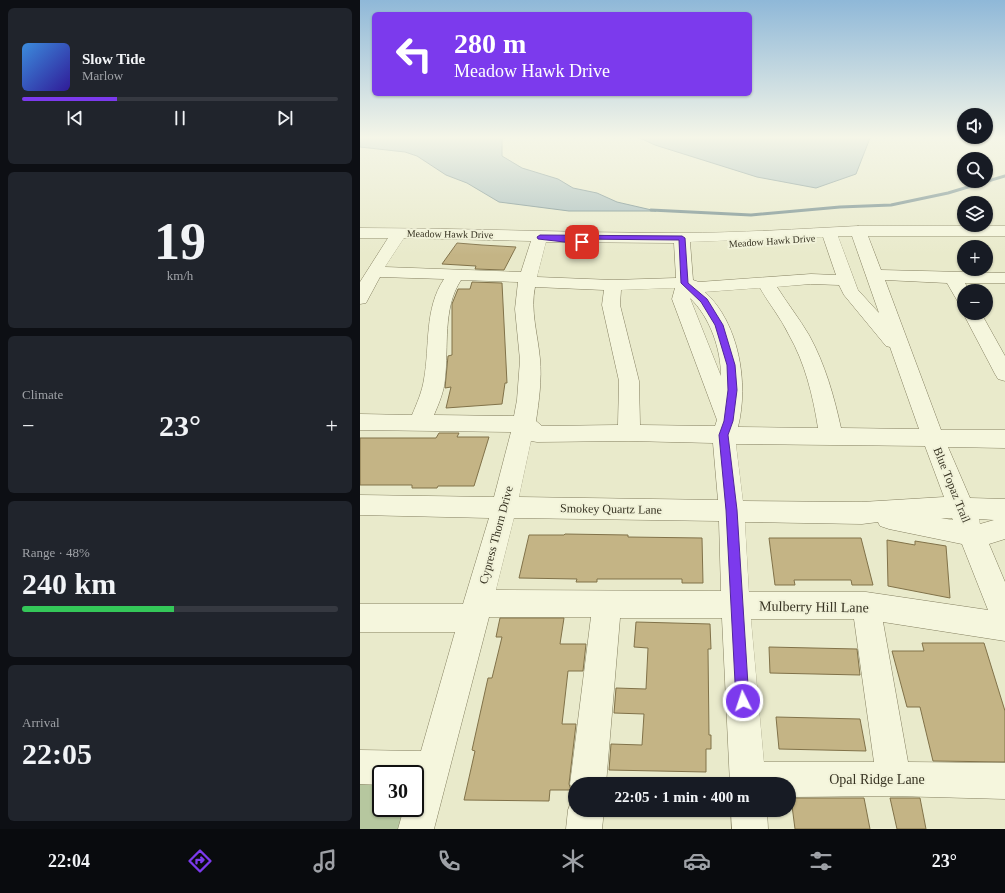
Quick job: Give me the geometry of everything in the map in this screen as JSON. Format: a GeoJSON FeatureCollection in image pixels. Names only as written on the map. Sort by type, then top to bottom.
{"type":"FeatureCollection","features":[{"type":"Feature","properties":{"kind":"street","name":"Meadow Hawk Drive"},"geometry":{"type":"LineString","coordinates":[[360,233],[540,237],[610,245],[682,241],[755,243],[831,235],[859,234],[1002,238]]}},
{"type":"Feature","properties":{"kind":"street"},"geometry":{"type":"LineString","coordinates":[[360,299],[374,272],[399,233]]}},
{"type":"Feature","properties":{"kind":"street","name":"Blue Topaz Trail"},"geometry":{"type":"LineString","coordinates":[[859,234],[933,438],[1005,617]]}},
{"type":"Feature","properties":{"kind":"street","name":"Blue Topaz Trail"},"geometry":{"type":"LineString","coordinates":[[831,235],[850,291],[902,352]]}},
{"type":"Feature","properties":{"kind":"street","name":"Cypress Thorn Drive"},"geometry":{"type":"LineString","coordinates":[[416,829],[504,508],[524,424],[530,380],[530,360],[524,309],[525,294],[540,237]]}},
{"type":"Feature","properties":{"kind":"street"},"geometry":{"type":"LineString","coordinates":[[682,241],[684,283],[681,299],[726,428],[736,606],[748,777]]}},
{"type":"Feature","properties":{"kind":"street"},"geometry":{"type":"LineString","coordinates":[[374,272],[456,274],[612,285],[684,283],[698,287],[811,279],[846,280]]}},
{"type":"Feature","properties":{"kind":"street"},"geometry":{"type":"LineString","coordinates":[[420,422],[430,399],[435,380],[442,297],[449,283],[456,274]]}},
{"type":"Feature","properties":{"kind":"street"},"geometry":{"type":"LineString","coordinates":[[874,275],[954,279],[1005,278]]}},
{"type":"Feature","properties":{"kind":"street"},"geometry":{"type":"LineString","coordinates":[[954,279],[957,285]]}},
{"type":"Feature","properties":{"kind":"street"},"geometry":{"type":"LineString","coordinates":[[766,283],[803,341],[814,366],[822,393],[831,436]]}},
{"type":"Feature","properties":{"kind":"street"},"geometry":{"type":"LineString","coordinates":[[612,285],[611,305],[629,381],[629,433]]}},
{"type":"Feature","properties":{"kind":"street"},"geometry":{"type":"LineString","coordinates":[[976,320],[1005,374]]}},
{"type":"Feature","properties":{"kind":"street"},"geometry":{"type":"LineString","coordinates":[[360,422],[524,424],[537,434],[629,433],[726,428],[831,436],[1005,439]]}},
{"type":"Feature","properties":{"kind":"street","name":"Smokey Quartz Lane"},"geometry":{"type":"LineString","coordinates":[[360,505],[862,513],[961,507],[1005,510]]}},
{"type":"Feature","properties":{"kind":"street","name":"Smokey Quartz Lane"},"geometry":{"type":"LineString","coordinates":[[862,513],[972,535],[980,535],[1005,528]]}},
{"type":"Feature","properties":{"kind":"street"},"geometry":{"type":"LineString","coordinates":[[589,777],[607,604]]}},
{"type":"Feature","properties":{"kind":"street","name":"Mulberry Hill Lane"},"geometry":{"type":"LineString","coordinates":[[360,618],[607,604],[866,606],[1005,627]]}},
{"type":"Feature","properties":{"kind":"street"},"geometry":{"type":"LineString","coordinates":[[866,606],[894,779]]}},
{"type":"Feature","properties":{"kind":"street"},"geometry":{"type":"LineString","coordinates":[[360,767],[432,768]]}},
{"type":"Feature","properties":{"kind":"street","name":"Opal Ridge Lane"},"geometry":{"type":"LineString","coordinates":[[796,787],[894,779],[1005,780]]}},
{"type":"Feature","properties":{"kind":"street"},"geometry":{"type":"LineString","coordinates":[[584,829],[585,817]]}},
{"type":"Feature","properties":{"kind":"street"},"geometry":{"type":"LineString","coordinates":[[750,817],[750,829]]}},
{"type":"Feature","properties":{"kind":"green space"},"geometry":{"type":"Polygon","coordinates":[[[360,784],[372,784],[372,817],[402,817],[398,829],[360,829],[360,784]]]}},
{"type":"Feature","properties":{"kind":"shaded area"},"geometry":{"type":"Polygon","coordinates":[[[450,177],[550,177],[558,179],[573,188],[597,193],[617,202],[656,211],[569,211],[499,202],[467,183],[450,177]]]}},
{"type":"Feature","properties":{"kind":"shaded area"},"geometry":{"type":"Polygon","coordinates":[[[756,177],[848,177],[816,188],[756,177]]]}},
{"type":"Feature","properties":{"kind":"building"},"geometry":{"type":"Polygon","coordinates":[[[457,243],[516,247],[504,270],[475,269],[476,266],[442,264],[457,243]]]}},
{"type":"Feature","properties":{"kind":"building"},"geometry":{"type":"Polygon","coordinates":[[[472,282],[502,283],[507,383],[505,383],[502,404],[446,408],[451,387],[445,388],[448,356],[452,355],[452,304],[458,289],[470,289],[472,282]]]}},
{"type":"Feature","properties":{"kind":"building"},"geometry":{"type":"Polygon","coordinates":[[[439,433],[459,433],[457,437],[489,437],[474,486],[412,488],[412,485],[360,485],[360,438],[436,438],[439,433]]]}},
{"type":"Feature","properties":{"kind":"building"},"geometry":{"type":"Polygon","coordinates":[[[565,534],[702,538],[703,583],[682,583],[682,579],[597,579],[597,582],[576,582],[577,579],[519,578],[529,535],[565,534]]]}},
{"type":"Feature","properties":{"kind":"building"},"geometry":{"type":"Polygon","coordinates":[[[769,538],[861,538],[873,585],[852,585],[851,580],[794,580],[795,585],[775,585],[769,538]]]}},
{"type":"Feature","properties":{"kind":"building"},"geometry":{"type":"Polygon","coordinates":[[[887,540],[915,545],[915,541],[946,546],[950,598],[888,586],[887,540]]]}},
{"type":"Feature","properties":{"kind":"building"},"geometry":{"type":"Polygon","coordinates":[[[500,618],[564,618],[560,644],[586,644],[583,671],[568,671],[562,724],[576,724],[570,777],[568,777],[568,790],[550,790],[549,801],[464,800],[475,751],[472,750],[488,678],[492,678],[502,637],[496,637],[500,618]]]}},
{"type":"Feature","properties":{"kind":"building"},"geometry":{"type":"Polygon","coordinates":[[[636,622],[710,624],[711,649],[708,649],[709,735],[711,735],[711,749],[706,749],[706,772],[609,770],[611,744],[642,745],[644,714],[614,713],[616,688],[646,689],[648,648],[634,647],[636,622]]]}},
{"type":"Feature","properties":{"kind":"building"},"geometry":{"type":"Polygon","coordinates":[[[922,643],[984,643],[1005,711],[1005,762],[933,761],[920,707],[907,707],[892,651],[924,651],[922,643]]]}},
{"type":"Feature","properties":{"kind":"building"},"geometry":{"type":"Polygon","coordinates":[[[769,647],[857,649],[860,675],[770,673],[769,647]]]}},
{"type":"Feature","properties":{"kind":"building"},"geometry":{"type":"Polygon","coordinates":[[[776,717],[860,719],[866,751],[779,749],[776,717]]]}},
{"type":"Feature","properties":{"kind":"building"},"geometry":{"type":"Polygon","coordinates":[[[796,798],[864,798],[870,829],[795,829],[793,817],[796,817],[796,798]]]}},
{"type":"Feature","properties":{"kind":"building"},"geometry":{"type":"Polygon","coordinates":[[[890,798],[920,798],[926,829],[897,829],[890,798]]]}},
{"type":"Feature","properties":{"kind":"waterway"},"geometry":{"type":"LineString","coordinates":[[651,210],[751,215],[840,207],[891,205],[948,193],[1003,177]]}},
{"type":"Feature","properties":{"kind":"route"},"geometry":{"type":"LineString","coordinates":[[582,242],[540,237],[682,238],[684,283],[704,301],[719,325],[731,365],[732,390],[728,421],[724,435],[731,510],[743,701]]}}]}
